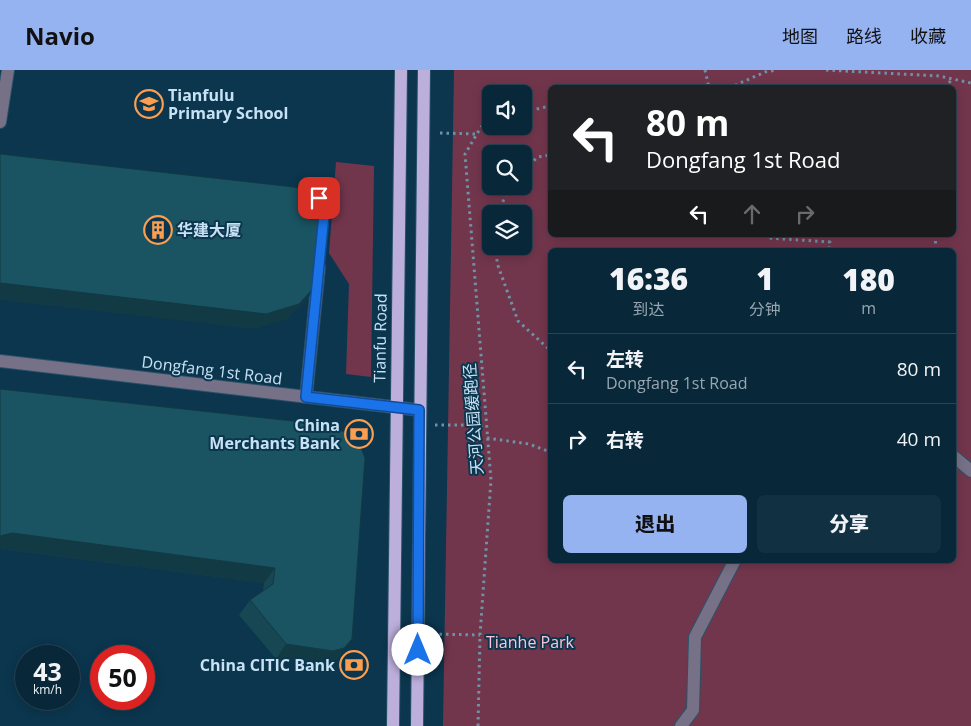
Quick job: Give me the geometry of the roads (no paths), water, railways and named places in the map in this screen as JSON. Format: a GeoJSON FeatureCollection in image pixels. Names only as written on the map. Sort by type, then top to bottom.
{"type":"FeatureCollection","features":[{"type":"Feature","properties":{"kind":"main road","name":"Tianfu Road"},"geometry":{"type":"LineString","coordinates":[[392,726],[401,70]]}},
{"type":"Feature","properties":{"kind":"main road"},"geometry":{"type":"LineString","coordinates":[[417,726],[424,70]]}},
{"type":"Feature","properties":{"kind":"street"},"geometry":{"type":"LineString","coordinates":[[0,122],[8,70]]}},
{"type":"Feature","properties":{"kind":"street"},"geometry":{"type":"LineString","coordinates":[[306,397],[320,253]]}},
{"type":"Feature","properties":{"kind":"street","name":"Dongfang 1st Road"},"geometry":{"type":"LineString","coordinates":[[0,361],[419,410]]}},
{"type":"Feature","properties":{"kind":"street"},"geometry":{"type":"LineString","coordinates":[[956,458],[971,471]]}},
{"type":"Feature","properties":{"kind":"street"},"geometry":{"type":"LineString","coordinates":[[681,726],[693,710],[695,637],[733,563]]}},
{"type":"Feature","properties":{"kind":"place","name":"Tianfulu Primary School"},"geometry":{"type":"Point","coordinates":[149,104]}},
{"type":"Feature","properties":{"kind":"place","name":"华建大厦"},"geometry":{"type":"Point","coordinates":[158,230]}},
{"type":"Feature","properties":{"kind":"place","name":"China Merchants Bank"},"geometry":{"type":"Point","coordinates":[359,434]}},
{"type":"Feature","properties":{"kind":"place","name":"China CITIC Bank"},"geometry":{"type":"Point","coordinates":[354,665]}},
{"type":"Feature","properties":{"kind":"park label","name":"Tianhe Park"},"geometry":{"type":"Point","coordinates":[530,642]}}]}
